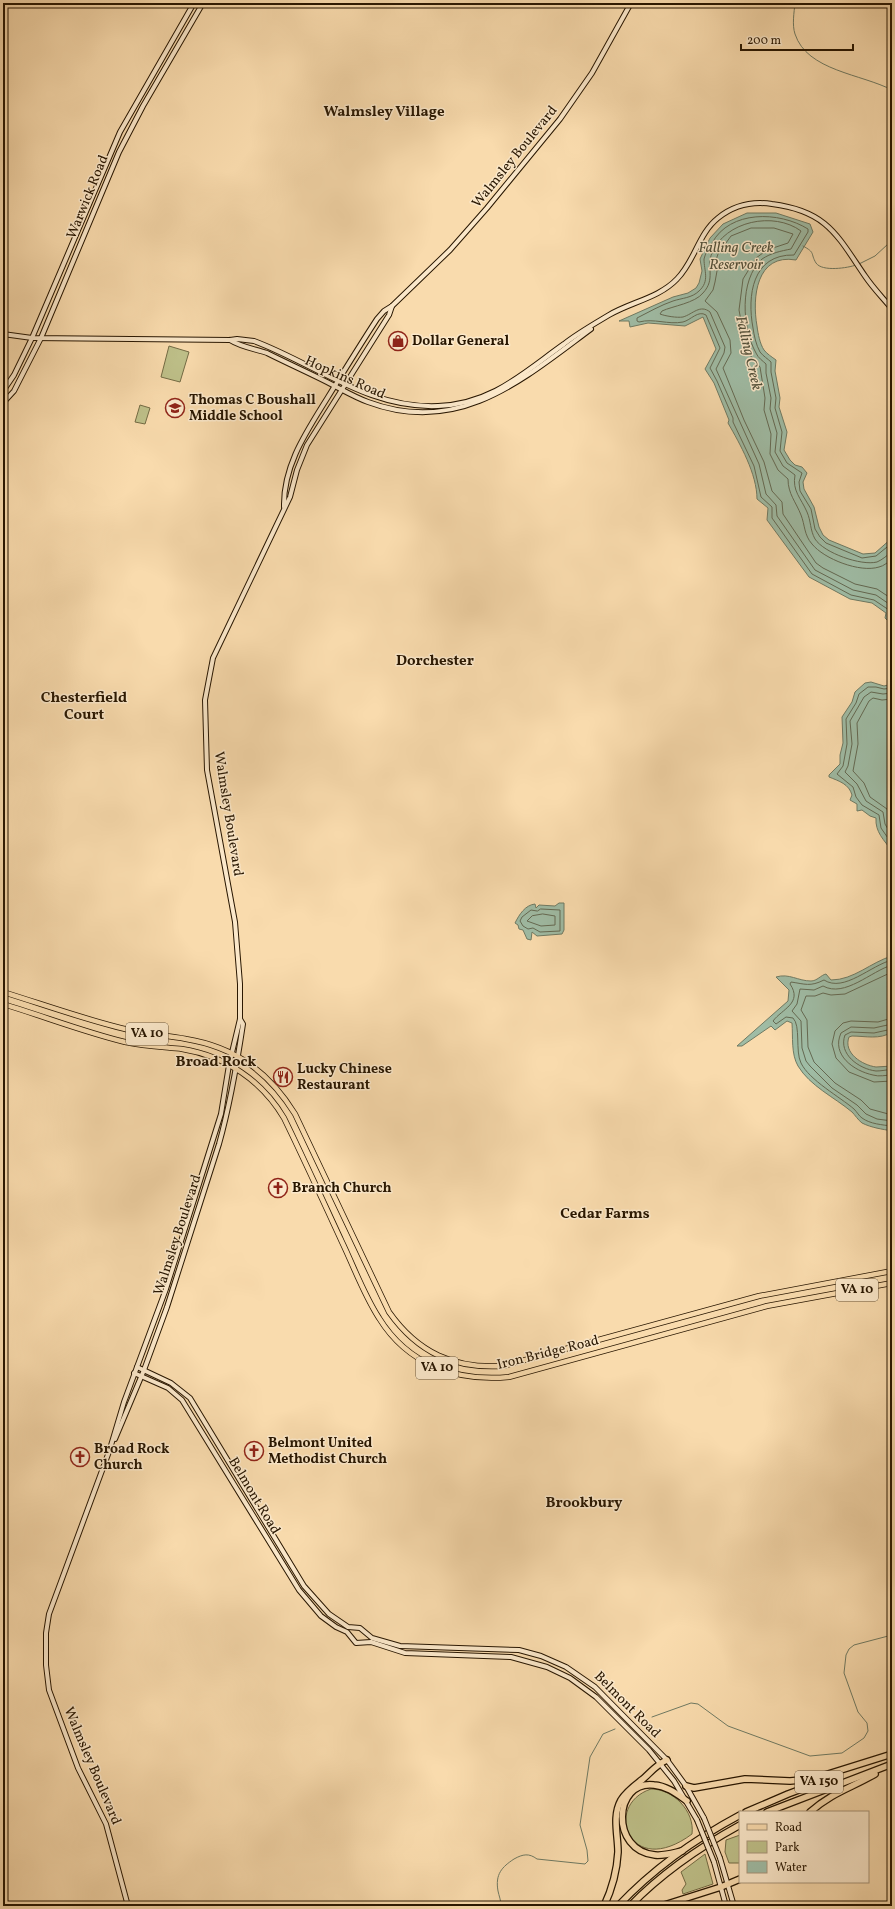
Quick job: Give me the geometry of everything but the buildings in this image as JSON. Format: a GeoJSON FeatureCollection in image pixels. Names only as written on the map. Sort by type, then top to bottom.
{"type":"FeatureCollection","features":[{"type":"Feature","properties":{"kind":"highway"},"geometry":{"type":"LineString","coordinates":[[686,1786],[694,1788],[745,1779],[790,1781],[812,1779],[892,1754]]}},
{"type":"Feature","properties":{"kind":"highway","name":"VA 150"},"geometry":{"type":"LineString","coordinates":[[748,1811],[892,1754]]}},
{"type":"Feature","properties":{"kind":"highway"},"geometry":{"type":"LineString","coordinates":[[604,1906],[616,1869],[618,1846],[616,1818],[619,1805],[629,1791],[660,1763],[667,1760]]}},
{"type":"Feature","properties":{"kind":"highway"},"geometry":{"type":"LineString","coordinates":[[811,1811],[837,1792],[892,1764]]}},
{"type":"Feature","properties":{"kind":"highway","name":"VA 150"},"geometry":{"type":"LineString","coordinates":[[770,1811],[892,1764]]}},
{"type":"Feature","properties":{"kind":"highway"},"geometry":{"type":"LineString","coordinates":[[682,1851],[657,1855],[646,1853],[635,1847],[624,1832],[622,1812],[624,1803],[630,1795],[637,1789],[648,1785],[664,1787],[687,1801]]}},
{"type":"Feature","properties":{"kind":"highway"},"geometry":{"type":"LineString","coordinates":[[618,1906],[651,1875],[682,1851],[739,1816]]}},
{"type":"Feature","properties":{"kind":"highway"},"geometry":{"type":"LineString","coordinates":[[630,1906],[673,1868],[739,1826]]}},
{"type":"Feature","properties":{"kind":"highway"},"geometry":{"type":"LineString","coordinates":[[661,1906],[728,1885],[739,1880]]}},
{"type":"Feature","properties":{"kind":"main road","name":"Warwick Road"},"geometry":{"type":"LineString","coordinates":[[3,391],[14,375],[32,338],[117,139],[194,3]]}},
{"type":"Feature","properties":{"kind":"main road","name":"Warwick Road"},"geometry":{"type":"LineString","coordinates":[[3,403],[14,391],[41,338],[119,152],[143,106],[203,3]]}},
{"type":"Feature","properties":{"kind":"main road","name":"Walmsley Boulevard"},"geometry":{"type":"LineString","coordinates":[[284,507],[284,496],[293,460],[300,442],[377,319],[450,250],[487,208],[571,105],[592,73],[631,3]]}},
{"type":"Feature","properties":{"kind":"main road","name":"Hopkins Road"},"geometry":{"type":"LineString","coordinates":[[3,334],[32,338],[237,339],[254,341],[270,347],[379,399],[404,404],[438,406],[465,402],[484,396],[508,385],[565,343],[611,314],[662,291],[674,282],[686,269],[704,234],[712,223],[730,210],[752,203],[768,203],[784,206],[814,216],[836,233],[892,309]]}},
{"type":"Feature","properties":{"kind":"main road","name":"Walmsley Boulevard"},"geometry":{"type":"LineString","coordinates":[[109,1452],[134,1373],[166,1289],[220,1114],[229,1065],[240,1019],[240,984],[235,922],[207,770],[205,700],[213,658],[290,497],[297,470],[307,445],[389,315],[392,306]]}},
{"type":"Feature","properties":{"kind":"main road","name":"Hopkins Road"},"geometry":{"type":"LineString","coordinates":[[230,340],[236,344],[251,347],[267,353],[369,403],[395,410],[430,413],[459,409],[479,403],[511,387],[599,322]]}},
{"type":"Feature","properties":{"kind":"main road"},"geometry":{"type":"LineString","coordinates":[[267,353],[270,347]]}},
{"type":"Feature","properties":{"kind":"main road","name":"VA 10"},"geometry":{"type":"LineString","coordinates":[[3,992],[114,1027],[144,1034],[201,1041],[232,1052]]}},
{"type":"Feature","properties":{"kind":"main road","name":"VA 10"},"geometry":{"type":"LineString","coordinates":[[3,1004],[125,1042],[194,1051],[220,1060],[229,1065]]}},
{"type":"Feature","properties":{"kind":"main road","name":"Walmsley Boulevard"},"geometry":{"type":"LineString","coordinates":[[128,1906],[106,1824],[78,1768],[55,1710],[49,1690],[46,1665],[46,1633],[49,1614],[109,1452],[144,1370],[176,1281],[226,1122],[243,1024],[240,1019]]}},
{"type":"Feature","properties":{"kind":"main road","name":"Iron Bridge Road"},"geometry":{"type":"LineString","coordinates":[[232,1052],[252,1065],[272,1082],[295,1114],[376,1288],[396,1323],[406,1334],[431,1353],[454,1362],[482,1367],[509,1365],[759,1296],[892,1272]]}},
{"type":"Feature","properties":{"kind":"main road","name":"Iron Bridge Road"},"geometry":{"type":"LineString","coordinates":[[229,1065],[250,1077],[266,1093],[284,1118],[367,1296],[386,1328],[422,1361],[449,1373],[478,1378],[509,1377],[767,1306],[892,1283]]}},
{"type":"Feature","properties":{"kind":"main road","name":"Belmont Road"},"geometry":{"type":"LineString","coordinates":[[137,1367],[171,1382],[190,1398],[304,1586],[328,1614],[346,1626],[360,1628],[372,1638],[400,1646],[519,1650],[534,1654],[566,1667],[595,1687],[667,1760],[686,1786],[704,1818],[720,1858],[734,1906]]}},
{"type":"Feature","properties":{"kind":"main road","name":"Belmont Road"},"geometry":{"type":"LineString","coordinates":[[134,1373],[168,1388],[182,1400],[298,1590],[321,1616],[336,1627],[347,1632],[356,1643],[371,1642],[405,1653],[503,1656],[530,1661],[570,1678],[604,1704],[660,1763],[687,1801],[697,1820],[714,1862],[726,1906]]}},
{"type":"Feature","properties":{"kind":"main road"},"geometry":{"type":"LineString","coordinates":[[352,1637],[352,1632],[356,1628]]}},
{"type":"Feature","properties":{"kind":"main road"},"geometry":{"type":"LineString","coordinates":[[364,1642],[366,1632]]}},
{"type":"Feature","properties":{"kind":"green space"},"geometry":{"type":"Polygon","coordinates":[[[169,346],[189,352],[180,382],[161,377],[169,346]]]}},
{"type":"Feature","properties":{"kind":"green space"},"geometry":{"type":"Polygon","coordinates":[[[140,405],[150,408],[145,424],[135,422],[140,405]]]}},
{"type":"Feature","properties":{"kind":"green space"},"geometry":{"type":"Polygon","coordinates":[[[651,1789],[667,1793],[681,1803],[690,1817],[692,1834],[670,1846],[652,1849],[638,1845],[630,1835],[626,1823],[628,1809],[636,1797],[651,1789]]]}},
{"type":"Feature","properties":{"kind":"green space"},"geometry":{"type":"Polygon","coordinates":[[[739,1835],[739,1863],[729,1863],[725,1852],[726,1840],[739,1835]]]}},
{"type":"Feature","properties":{"kind":"green space"},"geometry":{"type":"Polygon","coordinates":[[[705,1854],[713,1884],[683,1894],[682,1890],[686,1884],[681,1872],[705,1854]]]}},
{"type":"Feature","properties":{"kind":"water","name":"Falling Creek Reservoir"},"geometry":{"type":"Polygon","coordinates":[[[747,213],[776,213],[810,224],[813,232],[796,260],[783,260],[772,263],[765,270],[760,280],[755,303],[759,336],[764,350],[776,360],[775,371],[780,398],[779,407],[787,432],[784,450],[795,465],[802,467],[807,473],[803,482],[804,489],[814,507],[819,527],[823,535],[829,540],[863,554],[875,553],[892,538],[892,625],[885,618],[886,613],[872,603],[850,599],[809,577],[767,520],[768,508],[757,499],[754,480],[747,460],[728,423],[729,420],[714,383],[705,369],[716,349],[703,317],[685,326],[648,323],[630,327],[629,321],[619,321],[673,297],[688,293],[696,288],[702,271],[700,259],[710,238],[723,224],[747,213]]]}},
{"type":"Feature","properties":{"kind":"water"},"geometry":{"type":"Polygon","coordinates":[[[871,682],[884,686],[892,684],[892,851],[877,828],[876,818],[870,816],[862,810],[857,811],[857,804],[850,800],[852,795],[849,788],[843,783],[829,777],[829,775],[840,764],[840,755],[843,743],[842,717],[852,702],[855,692],[865,683],[871,682]]]}},
{"type":"Feature","properties":{"kind":"water"},"geometry":{"type":"Polygon","coordinates":[[[559,903],[564,903],[564,930],[562,934],[537,936],[532,932],[531,940],[527,939],[523,930],[519,929],[518,925],[515,923],[518,917],[528,906],[535,904],[536,908],[539,905],[555,906],[559,903]]]}},
{"type":"Feature","properties":{"kind":"water"},"geometry":{"type":"Polygon","coordinates":[[[892,956],[892,1032],[877,1037],[852,1036],[849,1037],[848,1043],[851,1053],[865,1064],[876,1067],[892,1066],[892,1131],[862,1123],[852,1112],[809,1080],[798,1066],[794,1056],[792,1023],[787,1021],[775,1030],[771,1026],[742,1046],[737,1046],[788,1001],[789,990],[776,977],[785,976],[811,981],[826,974],[831,980],[839,979],[855,974],[892,956]]]}},
{"type":"Feature","properties":{"kind":"waterway","name":"Falling Creek"},"geometry":{"type":"LineString","coordinates":[[795,3],[793,23],[795,34],[801,46],[811,56],[823,64],[837,70],[892,90]]}},
{"type":"Feature","properties":{"kind":"waterway","name":"Falling Creek"},"geometry":{"type":"LineString","coordinates":[[859,264],[875,256],[888,244],[892,221]]}},
{"type":"Feature","properties":{"kind":"waterway","name":"Falling Creek"},"geometry":{"type":"LineString","coordinates":[[803,246],[811,252],[816,263],[824,268],[841,268],[856,265]]}},
{"type":"Feature","properties":{"kind":"waterway"},"geometry":{"type":"LineString","coordinates":[[652,1717],[691,1703],[698,1704],[728,1726],[810,1756],[842,1753],[864,1738],[868,1731],[867,1723],[858,1712],[844,1673],[846,1655],[849,1649],[854,1645],[892,1635]]}},
{"type":"Feature","properties":{"kind":"waterway"},"geometry":{"type":"LineString","coordinates":[[501,1906],[497,1885],[500,1872],[506,1865],[517,1857],[529,1855],[537,1859],[585,1864],[588,1861],[587,1850],[580,1825],[590,1757],[603,1734],[615,1729]]}},
{"type":"Feature","properties":{"kind":"place","name":"Dollar General"},"geometry":{"type":"Point","coordinates":[398,341]}},
{"type":"Feature","properties":{"kind":"place","name":"Thomas C Boushall Middle School"},"geometry":{"type":"Point","coordinates":[175,408]}},
{"type":"Feature","properties":{"kind":"place","name":"Lucky Chinese Restaurant"},"geometry":{"type":"Point","coordinates":[283,1077]}},
{"type":"Feature","properties":{"kind":"place","name":"Branch Church"},"geometry":{"type":"Point","coordinates":[278,1188]}},
{"type":"Feature","properties":{"kind":"place","name":"Belmont United Methodist Church"},"geometry":{"type":"Point","coordinates":[254,1451]}},
{"type":"Feature","properties":{"kind":"place","name":"Broad Rock Church"},"geometry":{"type":"Point","coordinates":[80,1457]}},
{"type":"Feature","properties":{"kind":"district","name":"Walmsley Village"},"geometry":{"type":"Point","coordinates":[384,112]}},
{"type":"Feature","properties":{"kind":"district","name":"Dorchester"},"geometry":{"type":"Point","coordinates":[435,661]}},
{"type":"Feature","properties":{"kind":"district","name":"Chesterfield Court"},"geometry":{"type":"Point","coordinates":[84,706]}},
{"type":"Feature","properties":{"kind":"district","name":"Broad Rock"},"geometry":{"type":"Point","coordinates":[216,1062]}},
{"type":"Feature","properties":{"kind":"district","name":"Cedar Farms"},"geometry":{"type":"Point","coordinates":[605,1214]}},
{"type":"Feature","properties":{"kind":"district","name":"Brookbury"},"geometry":{"type":"Point","coordinates":[584,1503]}}]}
